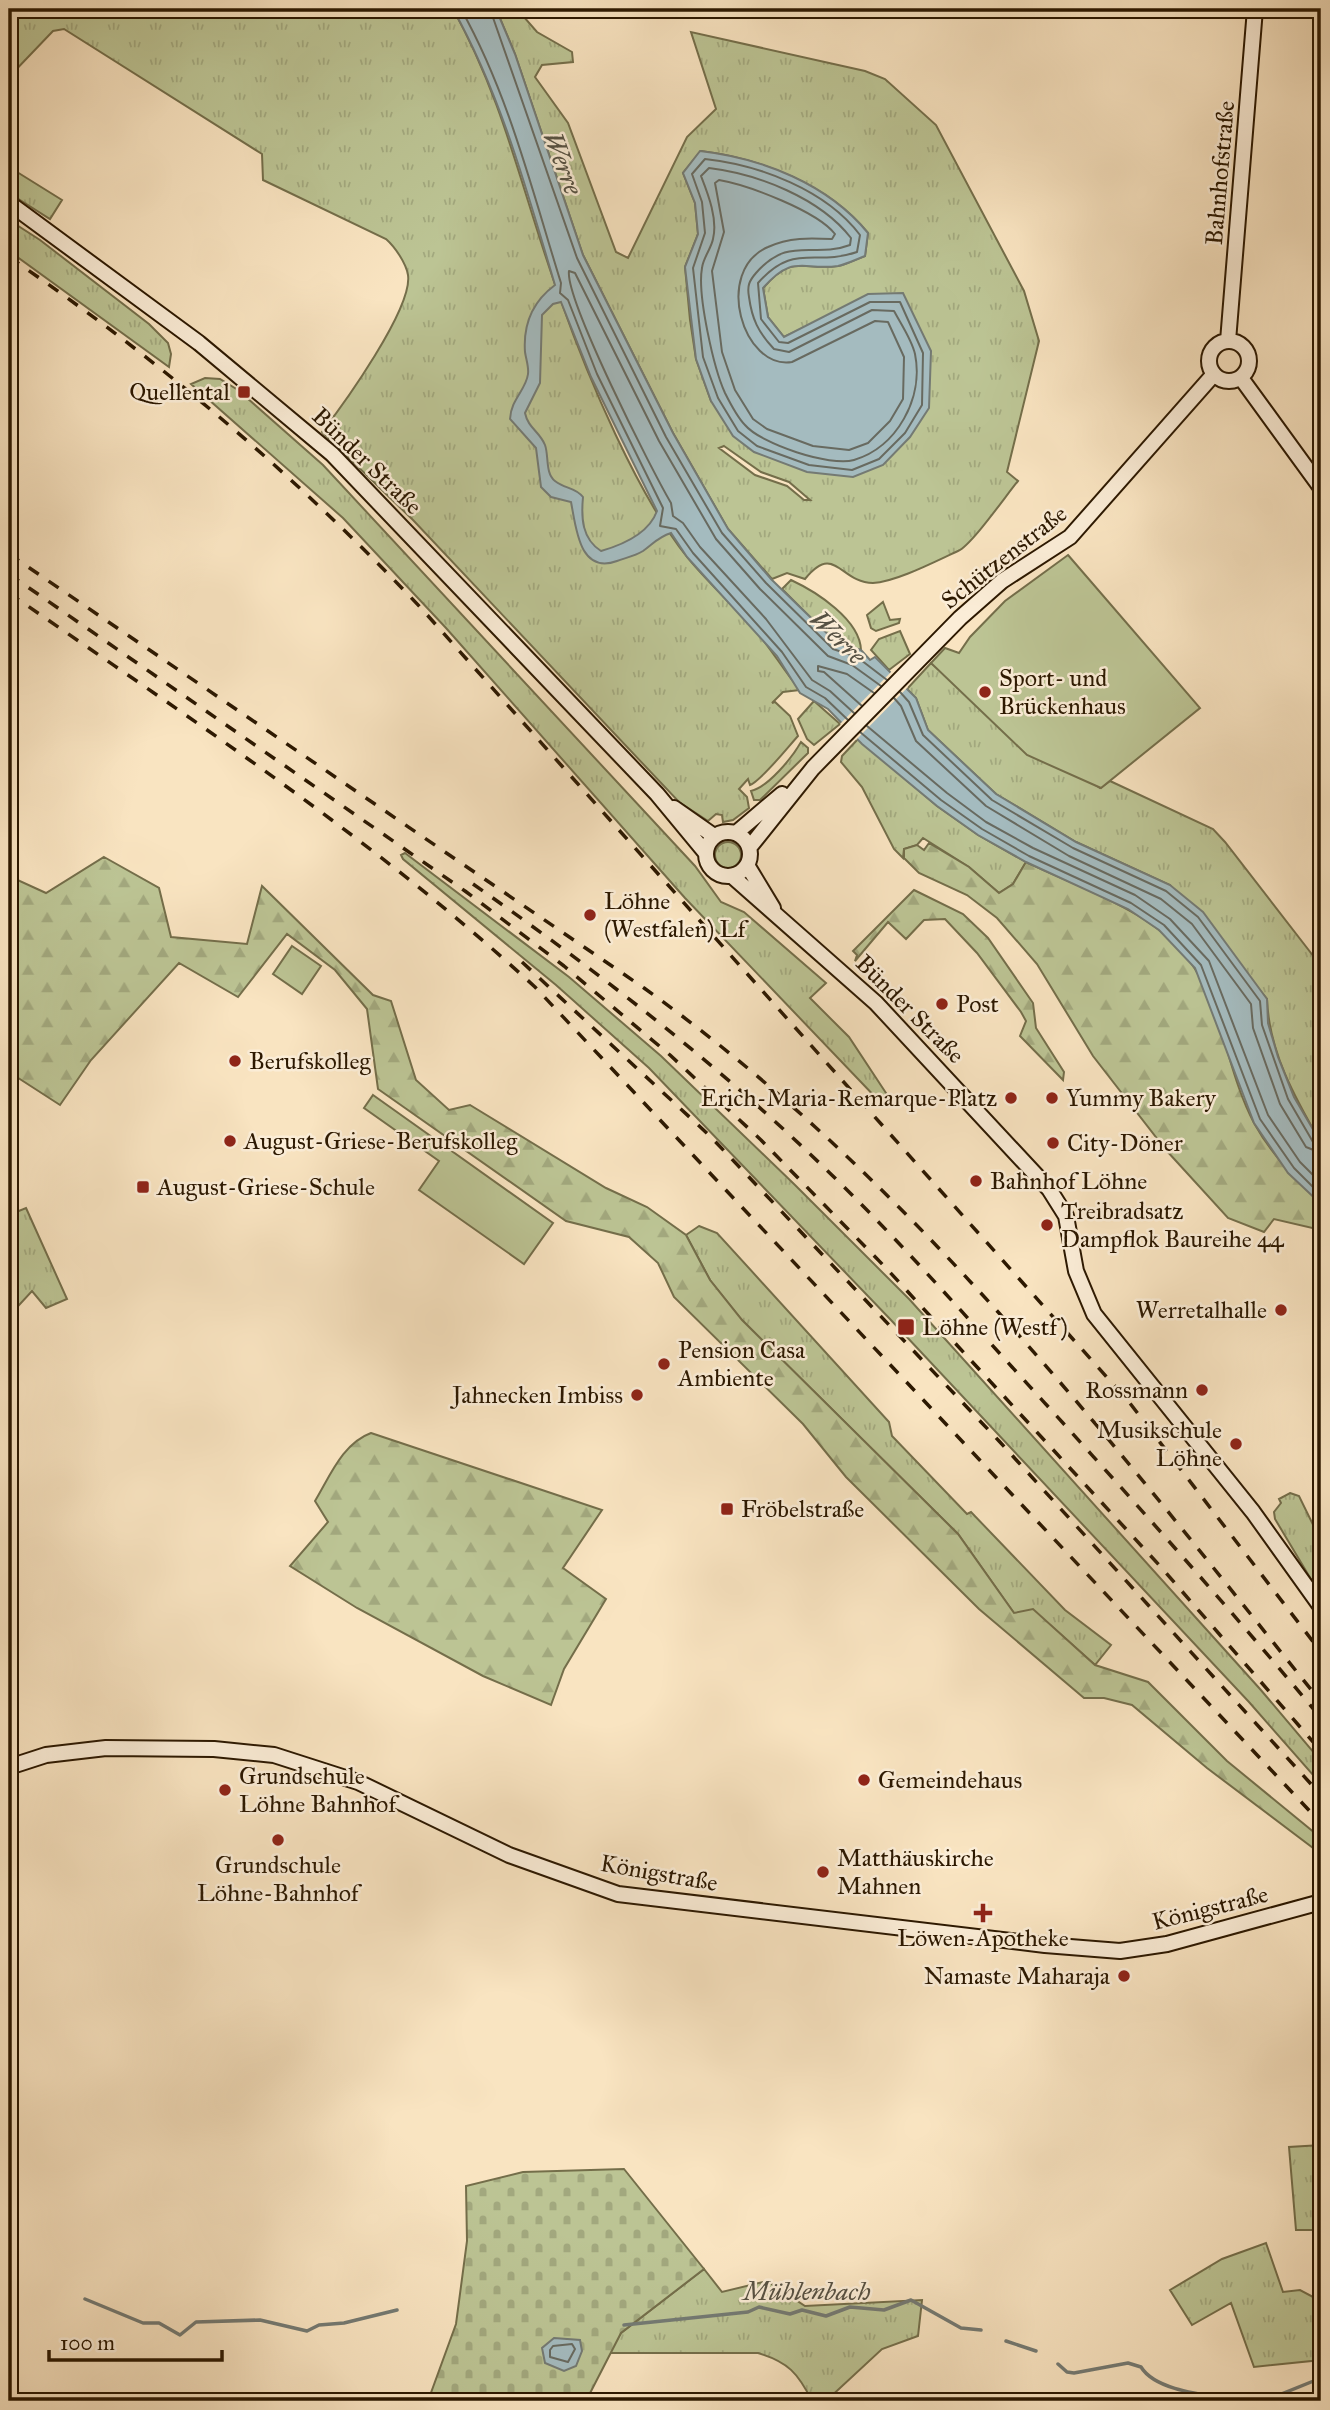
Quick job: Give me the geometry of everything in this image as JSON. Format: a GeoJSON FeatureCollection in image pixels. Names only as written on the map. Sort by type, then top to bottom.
{"type":"FeatureCollection","features":[{"type":"Feature","properties":{"kind":"main road","name":"Bahnhofstraße"},"geometry":{"type":"LineString","coordinates":[[1228,341],[1255,9]]}},
{"type":"Feature","properties":{"kind":"main road","name":"Bünder Straße"},"geometry":{"type":"LineString","coordinates":[[9,203],[181,329],[332,454],[657,794]]}},
{"type":"Feature","properties":{"kind":"main road"},"geometry":{"type":"LineString","coordinates":[[1228,341],[1240,344],[1248,354],[1249,365],[1241,378],[1225,381],[1214,374],[1210,364],[1212,352],[1219,344],[1228,341]]}},
{"type":"Feature","properties":{"kind":"main road","name":"Schützenstraße"},"geometry":{"type":"LineString","coordinates":[[749,848],[813,768],[978,600],[1070,537],[1214,374]]}},
{"type":"Feature","properties":{"kind":"main road"},"geometry":{"type":"LineString","coordinates":[[1241,378],[1321,488]]}},
{"type":"Feature","properties":{"kind":"main road","name":"Schützenstraße"},"geometry":{"type":"LineString","coordinates":[[736,833],[813,768]]}},
{"type":"Feature","properties":{"kind":"main road"},"geometry":{"type":"LineString","coordinates":[[657,794],[714,836]]}},
{"type":"Feature","properties":{"kind":"main road"},"geometry":{"type":"LineString","coordinates":[[657,794],[705,852],[710,867],[716,873],[732,876],[747,865]]}},
{"type":"Feature","properties":{"kind":"main road"},"geometry":{"type":"LineString","coordinates":[[705,852],[714,836],[725,831],[736,833],[749,848],[747,865],[784,924]]}},
{"type":"Feature","properties":{"kind":"main road","name":"Bünder Straße"},"geometry":{"type":"LineString","coordinates":[[732,876],[784,924],[859,986],[1049,1189],[1066,1216],[1076,1271],[1094,1314],[1253,1512],[1321,1607]]}},
{"type":"Feature","properties":{"kind":"main road","name":"Königstraße"},"geometry":{"type":"LineString","coordinates":[[9,1767],[46,1755],[93,1749],[214,1749],[274,1755],[358,1782],[509,1855],[618,1894],[1045,1945],[1120,1951],[1167,1944],[1321,1902]]}},
{"type":"Feature","properties":{"kind":"green space"},"geometry":{"type":"Polygon","coordinates":[[[9,9],[453,9],[501,117],[572,332],[632,469],[668,531],[687,557],[756,631],[800,690],[783,692],[772,703],[775,702],[790,716],[798,736],[761,777],[750,785],[748,779],[739,789],[747,797],[749,808],[733,820],[723,822],[722,815],[716,814],[708,821],[679,802],[413,520],[322,432],[375,356],[400,310],[407,290],[408,275],[400,256],[389,242],[263,180],[262,154],[64,29],[53,31],[9,77],[9,9]]]}},
{"type":"Feature","properties":{"kind":"green space"},"geometry":{"type":"Polygon","coordinates":[[[496,9],[517,9],[537,32],[572,52],[573,62],[542,65],[535,77],[568,123],[616,252],[628,258],[687,137],[716,109],[691,32],[865,71],[885,79],[936,125],[1024,291],[1039,341],[1007,472],[1018,481],[964,547],[917,570],[882,582],[862,581],[831,564],[815,569],[805,579],[787,573],[772,579],[728,529],[673,433],[583,255],[515,54],[496,9]],[[701,151],[683,173],[695,203],[698,234],[685,267],[696,359],[711,401],[816,322],[784,337],[768,317],[763,288],[783,270],[791,267],[838,266],[865,256],[868,233],[834,201],[792,177],[747,160],[701,151]],[[724,446],[719,448],[755,475],[787,486],[804,500],[810,500],[789,482],[761,472],[724,446]]]}},
{"type":"Feature","properties":{"kind":"green space"},"geometry":{"type":"Polygon","coordinates":[[[9,167],[62,200],[50,219],[9,193],[9,167]]]}},
{"type":"Feature","properties":{"kind":"green space"},"geometry":{"type":"Polygon","coordinates":[[[9,220],[40,240],[149,324],[168,343],[171,354],[169,367],[9,251],[9,220]]]}},
{"type":"Feature","properties":{"kind":"green space"},"geometry":{"type":"Polygon","coordinates":[[[205,378],[220,379],[238,390],[323,465],[695,866],[721,902],[744,912],[826,983],[810,998],[849,1037],[888,1096],[881,1103],[685,898],[446,628],[343,518],[191,384],[205,378]]]}},
{"type":"Feature","properties":{"kind":"green space"},"geometry":{"type":"Polygon","coordinates":[[[1068,555],[1200,708],[1101,788],[1027,755],[931,663],[945,648],[959,653],[970,637],[1005,601],[1068,555]]]}},
{"type":"Feature","properties":{"kind":"green space"},"geometry":{"type":"Polygon","coordinates":[[[791,580],[813,592],[845,618],[859,639],[861,650],[838,645],[782,589],[791,580]]]}},
{"type":"Feature","properties":{"kind":"green space"},"geometry":{"type":"Polygon","coordinates":[[[883,602],[890,620],[900,619],[899,623],[876,631],[871,628],[867,615],[883,602]]]}},
{"type":"Feature","properties":{"kind":"green space"},"geometry":{"type":"Polygon","coordinates":[[[900,631],[910,654],[889,670],[871,650],[879,639],[900,631]]]}},
{"type":"Feature","properties":{"kind":"green space"},"geometry":{"type":"Polygon","coordinates":[[[931,663],[966,693],[1100,788],[1110,781],[1213,829],[1225,842],[1321,966],[1321,1143],[1293,1092],[1278,1056],[1267,999],[1170,885],[1076,842],[996,794],[928,730],[916,698],[907,689],[931,663]]]}},
{"type":"Feature","properties":{"kind":"green space"},"geometry":{"type":"Polygon","coordinates":[[[814,701],[840,724],[814,745],[807,739],[798,719],[814,701]]]}},
{"type":"Feature","properties":{"kind":"green space"},"geometry":{"type":"Polygon","coordinates":[[[858,739],[937,806],[978,835],[1026,862],[1013,884],[999,893],[969,867],[923,838],[917,845],[904,849],[903,858],[894,849],[862,787],[841,762],[842,756],[858,739]]]}},
{"type":"Feature","properties":{"kind":"green space"},"geometry":{"type":"Polygon","coordinates":[[[801,742],[808,748],[808,753],[760,800],[754,800],[751,791],[772,778],[801,742]]]}},
{"type":"Feature","properties":{"kind":"green space"},"geometry":{"type":"Polygon","coordinates":[[[728,842],[737,846],[741,855],[737,864],[728,868],[719,864],[715,855],[719,846],[728,842]]]}},
{"type":"Feature","properties":{"kind":"green space"},"geometry":{"type":"Polygon","coordinates":[[[929,843],[969,867],[999,893],[1013,884],[1026,862],[1119,905],[1162,932],[1180,949],[1205,987],[1238,1085],[1254,1123],[1284,1166],[1321,1204],[1321,1230],[1274,1219],[1264,1232],[1228,1218],[1166,1150],[1093,1056],[1037,964],[997,918],[967,895],[919,873],[904,858],[904,849],[917,845],[924,850],[929,843]]]}},
{"type":"Feature","properties":{"kind":"green space"},"geometry":{"type":"Polygon","coordinates":[[[405,853],[569,977],[661,1056],[910,1300],[1260,1689],[1321,1761],[1321,1784],[1249,1702],[890,1319],[649,1068],[556,985],[403,859],[401,855],[405,853]]]}},
{"type":"Feature","properties":{"kind":"green space"},"geometry":{"type":"Polygon","coordinates":[[[104,857],[159,888],[171,937],[247,944],[262,886],[373,995],[391,1001],[416,1080],[449,1110],[470,1105],[606,1188],[647,1207],[686,1235],[710,1280],[742,1320],[958,1534],[1014,1613],[1033,1609],[1095,1665],[1148,1682],[1227,1761],[1321,1838],[1321,1854],[1207,1768],[1132,1705],[1104,1698],[1084,1698],[979,1609],[846,1477],[803,1424],[674,1297],[658,1263],[629,1237],[566,1221],[378,1089],[367,1009],[335,970],[287,934],[238,997],[179,963],[91,1060],[60,1105],[9,1072],[9,876],[46,893],[104,857]]]}},
{"type":"Feature","properties":{"kind":"green space"},"geometry":{"type":"Polygon","coordinates":[[[914,890],[963,914],[988,938],[1033,1003],[1036,1028],[1064,1072],[1063,1080],[1020,1036],[1026,1021],[1021,1012],[977,953],[945,919],[924,920],[906,939],[888,922],[855,961],[857,955],[853,951],[914,890]]]}},
{"type":"Feature","properties":{"kind":"green space"},"geometry":{"type":"Polygon","coordinates":[[[292,946],[321,966],[302,994],[273,974],[292,946]]]}},
{"type":"Feature","properties":{"kind":"green space"},"geometry":{"type":"Polygon","coordinates":[[[373,1095],[553,1223],[524,1264],[419,1190],[439,1161],[364,1108],[373,1095]]]}},
{"type":"Feature","properties":{"kind":"green space"},"geometry":{"type":"Polygon","coordinates":[[[26,1208],[67,1299],[46,1308],[32,1291],[9,1316],[9,1215],[26,1208]]]}},
{"type":"Feature","properties":{"kind":"green space"},"geometry":{"type":"Polygon","coordinates":[[[699,1226],[717,1233],[889,1422],[892,1436],[967,1514],[971,1512],[1065,1610],[1111,1645],[1095,1665],[1050,1625],[1014,1613],[958,1534],[742,1320],[710,1280],[686,1235],[699,1226]]]}},
{"type":"Feature","properties":{"kind":"green space"},"geometry":{"type":"Polygon","coordinates":[[[371,1433],[602,1510],[563,1568],[606,1599],[564,1669],[551,1705],[483,1676],[357,1608],[290,1566],[328,1522],[315,1501],[332,1471],[353,1444],[371,1433]]]}},
{"type":"Feature","properties":{"kind":"green space"},"geometry":{"type":"Polygon","coordinates":[[[1290,1493],[1299,1496],[1321,1541],[1321,1596],[1275,1519],[1274,1512],[1281,1503],[1279,1499],[1290,1493]]]}},
{"type":"Feature","properties":{"kind":"green space"},"geometry":{"type":"Polygon","coordinates":[[[1321,2145],[1321,2230],[1296,2230],[1289,2147],[1321,2145]]]}},
{"type":"Feature","properties":{"kind":"green space"},"geometry":{"type":"Polygon","coordinates":[[[624,2169],[704,2269],[621,2333],[586,2401],[428,2401],[456,2324],[467,2241],[466,2186],[523,2172],[624,2169]]]}},
{"type":"Feature","properties":{"kind":"green space"},"geometry":{"type":"Polygon","coordinates":[[[1266,2243],[1283,2292],[1300,2290],[1315,2298],[1321,2321],[1321,2360],[1254,2367],[1231,2303],[1192,2325],[1170,2290],[1222,2259],[1266,2243]]]}},
{"type":"Feature","properties":{"kind":"green space"},"geometry":{"type":"Polygon","coordinates":[[[704,2269],[722,2292],[767,2281],[805,2306],[922,2300],[918,2336],[882,2349],[826,2401],[812,2401],[791,2370],[777,2360],[758,2353],[608,2353],[621,2333],[704,2269]]]}},
{"type":"Feature","properties":{"kind":"water"},"geometry":{"type":"Polygon","coordinates":[[[453,9],[496,9],[515,54],[583,255],[673,433],[728,529],[771,579],[838,644],[861,650],[870,660],[875,657],[916,698],[928,730],[996,794],[1076,842],[1170,885],[1203,912],[1267,999],[1268,1023],[1278,1057],[1294,1097],[1321,1143],[1321,1204],[1288,1173],[1254,1123],[1195,968],[1159,930],[1128,909],[1026,862],[978,835],[937,806],[862,744],[828,709],[800,693],[777,656],[687,557],[671,533],[640,553],[617,561],[604,564],[587,555],[578,535],[571,502],[551,497],[541,487],[536,448],[510,419],[528,374],[525,342],[531,314],[540,299],[555,285],[512,144],[470,42],[453,9]],[[561,302],[553,304],[542,315],[540,383],[525,413],[545,445],[552,478],[583,497],[582,513],[586,534],[601,551],[626,542],[641,532],[657,511],[591,377],[561,302]]]}},
{"type":"Feature","properties":{"kind":"water"},"geometry":{"type":"Polygon","coordinates":[[[700,151],[747,160],[792,176],[834,200],[868,233],[865,256],[838,266],[791,267],[783,270],[763,288],[768,317],[784,337],[868,294],[903,293],[931,351],[929,408],[910,437],[883,465],[853,477],[807,472],[754,452],[733,436],[711,401],[696,359],[685,267],[698,234],[695,203],[683,173],[700,151]]]}},
{"type":"Feature","properties":{"kind":"water"},"geometry":{"type":"Polygon","coordinates":[[[554,2338],[580,2340],[582,2351],[576,2366],[564,2371],[545,2363],[542,2348],[554,2338]]]}},
{"type":"Feature","properties":{"kind":"pier"},"geometry":{"type":"Polygon","coordinates":[[[892,671],[908,687],[856,740],[840,724],[892,671]]]}},
{"type":"Feature","properties":{"kind":"waterway","name":"Mühlenbach"},"geometry":{"type":"LineString","coordinates":[[85,2299],[143,2323],[159,2323],[180,2335],[196,2322],[260,2320],[307,2331],[319,2325],[344,2323],[397,2310]]}},
{"type":"Feature","properties":{"kind":"waterway","name":"Mühlenbach"},"geometry":{"type":"LineString","coordinates":[[624,2325],[748,2312],[759,2307],[790,2314],[802,2310],[826,2316],[850,2307],[884,2310],[911,2300],[961,2328],[981,2330]]}},
{"type":"Feature","properties":{"kind":"waterway","name":"Mühlenbach"},"geometry":{"type":"LineString","coordinates":[[1006,2341],[1036,2351]]}},
{"type":"Feature","properties":{"kind":"waterway","name":"Mühlenbach"},"geometry":{"type":"LineString","coordinates":[[1058,2364],[1067,2372],[1074,2373],[1128,2363],[1141,2367],[1149,2376],[1172,2388],[1243,2401]]}},
{"type":"Feature","properties":{"kind":"waterway","name":"Mühlenbach"},"geometry":{"type":"LineString","coordinates":[[1264,2401],[1321,2378]]}},
{"type":"Feature","properties":{"kind":"railway"},"geometry":{"type":"LineString","coordinates":[[9,257],[119,337],[224,421],[325,512],[421,608],[1129,1402],[1321,1652]]}},
{"type":"Feature","properties":{"kind":"railway"},"geometry":{"type":"LineString","coordinates":[[9,554],[644,988],[742,1063],[834,1145],[922,1231],[1006,1321],[1167,1510],[1321,1702]]}},
{"type":"Feature","properties":{"kind":"railway"},"geometry":{"type":"LineString","coordinates":[[9,574],[465,891],[564,966],[670,1055],[761,1140],[886,1268],[1160,1566],[1321,1751]]}},
{"type":"Feature","properties":{"kind":"railway"},"geometry":{"type":"LineString","coordinates":[[9,593],[212,733],[345,830],[473,932],[535,987],[1321,1823]]}},
{"type":"Feature","properties":{"kind":"railway"},"geometry":{"type":"LineString","coordinates":[[473,884],[604,979],[689,1047],[836,1179],[913,1258],[1091,1453],[1321,1718]]}},
{"type":"Feature","properties":{"kind":"railway"},"geometry":{"type":"LineString","coordinates":[[522,962],[710,1136],[999,1441],[1321,1795]]}},
{"type":"Feature","properties":{"kind":"place","name":"Quellental"},"geometry":{"type":"Point","coordinates":[244,392]}},
{"type":"Feature","properties":{"kind":"place","name":"Sport- und Brückenhaus"},"geometry":{"type":"Point","coordinates":[985,692]}},
{"type":"Feature","properties":{"kind":"place","name":"Löhne (Westfalen) Lf"},"geometry":{"type":"Point","coordinates":[590,915]}},
{"type":"Feature","properties":{"kind":"place","name":"Post"},"geometry":{"type":"Point","coordinates":[942,1004]}},
{"type":"Feature","properties":{"kind":"place","name":"Berufskolleg"},"geometry":{"type":"Point","coordinates":[235,1061]}},
{"type":"Feature","properties":{"kind":"place","name":"Erich-Maria-Remarque-Platz"},"geometry":{"type":"Point","coordinates":[1011,1098]}},
{"type":"Feature","properties":{"kind":"place","name":"Yummy Bakery"},"geometry":{"type":"Point","coordinates":[1052,1098]}},
{"type":"Feature","properties":{"kind":"place","name":"August-Griese-Berufskolleg"},"geometry":{"type":"Point","coordinates":[230,1141]}},
{"type":"Feature","properties":{"kind":"place","name":"City-Döner"},"geometry":{"type":"Point","coordinates":[1053,1143]}},
{"type":"Feature","properties":{"kind":"place","name":"Bahnhof Löhne"},"geometry":{"type":"Point","coordinates":[976,1181]}},
{"type":"Feature","properties":{"kind":"place","name":"August-Griese-Schule"},"geometry":{"type":"Point","coordinates":[143,1187]}},
{"type":"Feature","properties":{"kind":"place","name":"Treibradsatz Dampflok Baureihe 44"},"geometry":{"type":"Point","coordinates":[1047,1225]}},
{"type":"Feature","properties":{"kind":"place","name":"Werretalhalle"},"geometry":{"type":"Point","coordinates":[1281,1310]}},
{"type":"Feature","properties":{"kind":"place","name":"Löhne (Westf)"},"geometry":{"type":"Point","coordinates":[906,1327]}},
{"type":"Feature","properties":{"kind":"place","name":"Pension Casa Ambiente"},"geometry":{"type":"Point","coordinates":[664,1364]}},
{"type":"Feature","properties":{"kind":"place","name":"Rossmann"},"geometry":{"type":"Point","coordinates":[1202,1390]}},
{"type":"Feature","properties":{"kind":"place","name":"Jahnecken Imbiss"},"geometry":{"type":"Point","coordinates":[637,1395]}},
{"type":"Feature","properties":{"kind":"place","name":"Musikschule Löhne"},"geometry":{"type":"Point","coordinates":[1236,1444]}},
{"type":"Feature","properties":{"kind":"place","name":"Fröbelstraße"},"geometry":{"type":"Point","coordinates":[727,1509]}},
{"type":"Feature","properties":{"kind":"place","name":"Gemeindehaus"},"geometry":{"type":"Point","coordinates":[864,1780]}},
{"type":"Feature","properties":{"kind":"place","name":"Grundschule Löhne Bahnhof"},"geometry":{"type":"Point","coordinates":[225,1790]}},
{"type":"Feature","properties":{"kind":"place","name":"Grundschule Löhne-Bahnhof"},"geometry":{"type":"Point","coordinates":[278,1840]}},
{"type":"Feature","properties":{"kind":"place","name":"Matthäuskirche Mahnen"},"geometry":{"type":"Point","coordinates":[823,1872]}},
{"type":"Feature","properties":{"kind":"place","name":"Löwen-Apotheke"},"geometry":{"type":"Point","coordinates":[983,1913]}},
{"type":"Feature","properties":{"kind":"place","name":"Namaste Maharaja"},"geometry":{"type":"Point","coordinates":[1124,1976]}},
{"type":"Feature","properties":{"kind":"water label","name":"Werre"},"geometry":{"type":"Point","coordinates":[563,163]}},
{"type":"Feature","properties":{"kind":"water label","name":"Werre"},"geometry":{"type":"Point","coordinates":[838,637]}}]}
